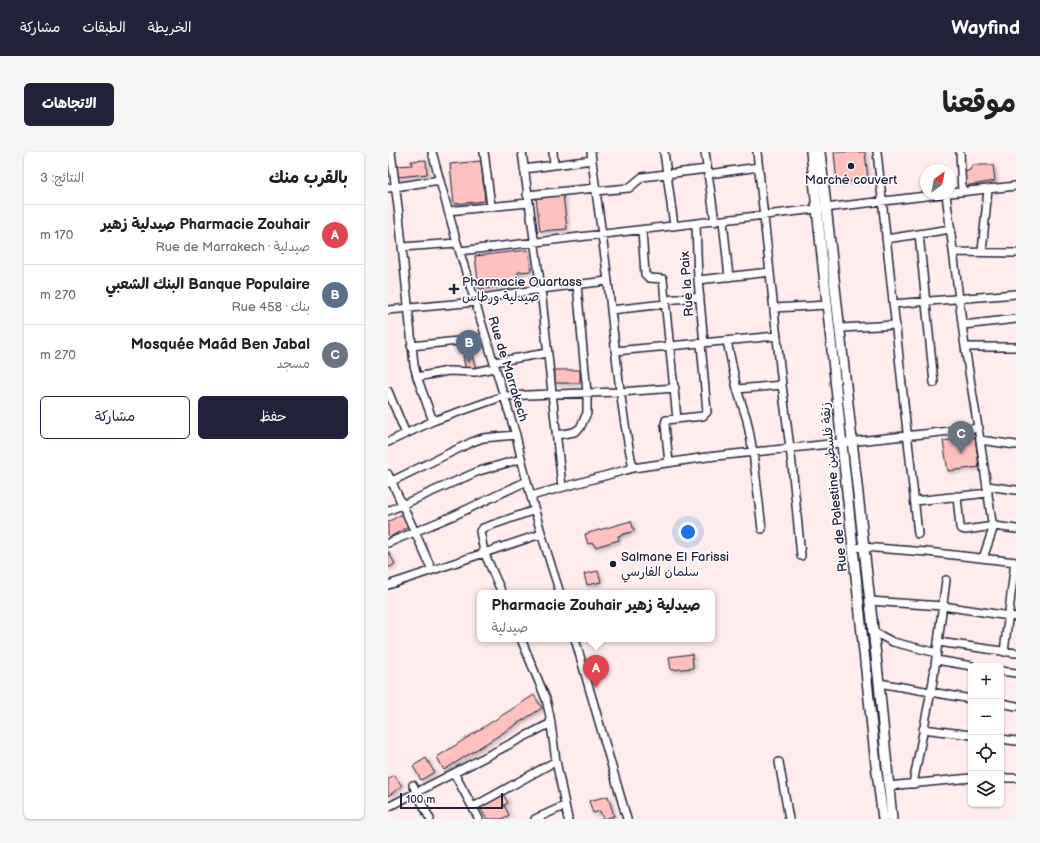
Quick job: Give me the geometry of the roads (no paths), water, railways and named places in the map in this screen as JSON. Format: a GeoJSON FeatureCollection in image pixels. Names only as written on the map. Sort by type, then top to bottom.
{"type":"FeatureCollection","features":[{"type":"Feature","properties":{"kind":"main road","name":"Rue de Palestine زنقة فلسطين"},"geometry":{"type":"LineString","coordinates":[[811,152],[822,209],[840,328],[852,442],[858,548],[876,765],[884,819]]}},
{"type":"Feature","properties":{"kind":"main road","name":"Rue de Palestine زنقة فلسطين"},"geometry":{"type":"LineString","coordinates":[[820,152],[828,305],[842,443],[858,548],[869,601],[879,683],[892,819]]}},
{"type":"Feature","properties":{"kind":"street"},"geometry":{"type":"LineString","coordinates":[[391,152],[396,187],[411,346],[417,377],[433,421]]}},
{"type":"Feature","properties":{"kind":"street","name":"Rue de Marrakech"},"geometry":{"type":"LineString","coordinates":[[432,152],[457,243],[516,435],[541,534],[559,590]]}},
{"type":"Feature","properties":{"kind":"street"},"geometry":{"type":"LineString","coordinates":[[484,152],[491,206]]}},
{"type":"Feature","properties":{"kind":"street"},"geometry":{"type":"LineString","coordinates":[[522,152],[541,289],[562,487]]}},
{"type":"Feature","properties":{"kind":"street"},"geometry":{"type":"LineString","coordinates":[[553,152],[554,165]]}},
{"type":"Feature","properties":{"kind":"street"},"geometry":{"type":"LineString","coordinates":[[591,152],[608,281],[620,392],[626,435],[633,468]]}},
{"type":"Feature","properties":{"kind":"street"},"geometry":{"type":"LineString","coordinates":[[664,152],[674,226]]}},
{"type":"Feature","properties":{"kind":"street"},"geometry":{"type":"LineString","coordinates":[[705,152],[715,222]]}},
{"type":"Feature","properties":{"kind":"street"},"geometry":{"type":"LineString","coordinates":[[757,152],[760,166],[764,216],[801,556]]}},
{"type":"Feature","properties":{"kind":"street"},"geometry":{"type":"LineString","coordinates":[[877,152],[918,534]]}},
{"type":"Feature","properties":{"kind":"street"},"geometry":{"type":"LineString","coordinates":[[960,152],[962,191]]}},
{"type":"Feature","properties":{"kind":"street"},"geometry":{"type":"LineString","coordinates":[[524,168],[592,160]]}},
{"type":"Feature","properties":{"kind":"street"},"geometry":{"type":"LineString","coordinates":[[527,195],[629,188],[642,177],[667,173],[760,166]]}},
{"type":"Feature","properties":{"kind":"street"},"geometry":{"type":"LineString","coordinates":[[388,188],[440,180]]}},
{"type":"Feature","properties":{"kind":"street"},"geometry":{"type":"LineString","coordinates":[[956,192],[1016,186]]}},
{"type":"Feature","properties":{"kind":"street"},"geometry":{"type":"LineString","coordinates":[[982,252],[988,189]]}},
{"type":"Feature","properties":{"kind":"street"},"geometry":{"type":"LineString","coordinates":[[460,251],[920,197]]}},
{"type":"Feature","properties":{"kind":"street"},"geometry":{"type":"LineString","coordinates":[[946,200],[954,252],[965,347],[979,428],[992,522],[994,526],[984,558]]}},
{"type":"Feature","properties":{"kind":"street"},"geometry":{"type":"LineString","coordinates":[[448,211],[528,203]]}},
{"type":"Feature","properties":{"kind":"street"},"geometry":{"type":"LineString","coordinates":[[724,221],[729,277]]}},
{"type":"Feature","properties":{"kind":"street","name":"Rue la Paix"},"geometry":{"type":"LineString","coordinates":[[677,419],[703,416],[707,412],[698,280],[696,224]]}},
{"type":"Feature","properties":{"kind":"street"},"geometry":{"type":"LineString","coordinates":[[886,239],[951,229]]}},
{"type":"Feature","properties":{"kind":"street"},"geometry":{"type":"LineString","coordinates":[[642,230],[645,274],[649,278],[663,279],[677,419],[668,420],[665,422],[669,463]]}},
{"type":"Feature","properties":{"kind":"street"},"geometry":{"type":"LineString","coordinates":[[919,234],[934,383]]}},
{"type":"Feature","properties":{"kind":"street"},"geometry":{"type":"LineString","coordinates":[[402,247],[457,243]]}},
{"type":"Feature","properties":{"kind":"street"},"geometry":{"type":"LineString","coordinates":[[954,252],[1016,253]]}},
{"type":"Feature","properties":{"kind":"street"},"geometry":{"type":"LineString","coordinates":[[698,280],[770,272]]}},
{"type":"Feature","properties":{"kind":"street"},"geometry":{"type":"LineString","coordinates":[[388,310],[475,300],[541,289],[608,281]]}},
{"type":"Feature","properties":{"kind":"street"},"geometry":{"type":"LineString","coordinates":[[557,435],[574,432],[580,428],[587,413],[587,392],[577,285]]}},
{"type":"Feature","properties":{"kind":"street"},"geometry":{"type":"LineString","coordinates":[[893,304],[1016,294]]}},
{"type":"Feature","properties":{"kind":"street"},"geometry":{"type":"LineString","coordinates":[[611,310],[700,297]]}},
{"type":"Feature","properties":{"kind":"street"},"geometry":{"type":"LineString","coordinates":[[774,308],[828,305]]}},
{"type":"Feature","properties":{"kind":"street"},"geometry":{"type":"LineString","coordinates":[[962,325],[1016,319]]}},
{"type":"Feature","properties":{"kind":"street"},"geometry":{"type":"LineString","coordinates":[[840,328],[896,325]]}},
{"type":"Feature","properties":{"kind":"street"},"geometry":{"type":"LineString","coordinates":[[615,351],[777,336]]}},
{"type":"Feature","properties":{"kind":"street"},"geometry":{"type":"LineString","coordinates":[[411,346],[486,338]]}},
{"type":"Feature","properties":{"kind":"street"},"geometry":{"type":"LineString","coordinates":[[727,341],[737,389],[747,420],[753,452],[762,529]]}},
{"type":"Feature","properties":{"kind":"street"},"geometry":{"type":"LineString","coordinates":[[965,347],[1016,347]]}},
{"type":"Feature","properties":{"kind":"street"},"geometry":{"type":"LineString","coordinates":[[417,377],[448,371],[475,372],[494,365],[547,353]]}},
{"type":"Feature","properties":{"kind":"street"},"geometry":{"type":"LineString","coordinates":[[737,389],[782,384]]}},
{"type":"Feature","properties":{"kind":"street"},"geometry":{"type":"LineString","coordinates":[[388,442],[433,421],[504,396],[620,392],[674,388]]}},
{"type":"Feature","properties":{"kind":"street"},"geometry":{"type":"LineString","coordinates":[[388,391],[406,434]]}},
{"type":"Feature","properties":{"kind":"street"},"geometry":{"type":"LineString","coordinates":[[532,496],[633,468],[707,457],[979,428]]}},
{"type":"Feature","properties":{"kind":"street"},"geometry":{"type":"LineString","coordinates":[[432,570],[416,533],[389,480],[472,442],[484,438],[516,435]]}},
{"type":"Feature","properties":{"kind":"street"},"geometry":{"type":"LineString","coordinates":[[980,440],[1016,444]]}},
{"type":"Feature","properties":{"kind":"street"},"geometry":{"type":"LineString","coordinates":[[388,511],[479,472],[521,459]]}},
{"type":"Feature","properties":{"kind":"street"},"geometry":{"type":"LineString","coordinates":[[388,543],[416,533],[527,481]]}},
{"type":"Feature","properties":{"kind":"street"},"geometry":{"type":"LineString","coordinates":[[915,501],[957,496],[987,490],[1016,490]]}},
{"type":"Feature","properties":{"kind":"street"},"geometry":{"type":"LineString","coordinates":[[957,496],[960,527],[962,529],[994,526],[1016,529]]}},
{"type":"Feature","properties":{"kind":"street"},"geometry":{"type":"LineString","coordinates":[[501,590],[484,552],[480,531],[483,528],[535,510]]}},
{"type":"Feature","properties":{"kind":"street"},"geometry":{"type":"LineString","coordinates":[[388,585],[541,534]]}},
{"type":"Feature","properties":{"kind":"street"},"geometry":{"type":"LineString","coordinates":[[858,548],[927,552],[1015,562],[1013,616],[1004,652]]}},
{"type":"Feature","properties":{"kind":"street"},"geometry":{"type":"LineString","coordinates":[[913,784],[937,657],[946,580]]}},
{"type":"Feature","properties":{"kind":"street"},"geometry":{"type":"LineString","coordinates":[[869,601],[943,606],[1013,616]]}},
{"type":"Feature","properties":{"kind":"street"},"geometry":{"type":"LineString","coordinates":[[872,631],[894,642],[937,657],[968,665]]}},
{"type":"Feature","properties":{"kind":"street"},"geometry":{"type":"LineString","coordinates":[[522,642],[546,699],[564,806],[568,819]]}},
{"type":"Feature","properties":{"kind":"street"},"geometry":{"type":"LineString","coordinates":[[575,642],[626,819]]}},
{"type":"Feature","properties":{"kind":"street"},"geometry":{"type":"LineString","coordinates":[[938,642],[1016,653]]}},
{"type":"Feature","properties":{"kind":"street"},"geometry":{"type":"LineString","coordinates":[[1004,671],[1016,673]]}},
{"type":"Feature","properties":{"kind":"street"},"geometry":{"type":"LineString","coordinates":[[879,683],[968,698]]}},
{"type":"Feature","properties":{"kind":"street"},"geometry":{"type":"LineString","coordinates":[[1004,704],[1016,706]]}},
{"type":"Feature","properties":{"kind":"street"},"geometry":{"type":"LineString","coordinates":[[388,807],[414,789],[454,773],[551,723]]}},
{"type":"Feature","properties":{"kind":"street"},"geometry":{"type":"LineString","coordinates":[[923,729],[968,735]]}},
{"type":"Feature","properties":{"kind":"street"},"geometry":{"type":"LineString","coordinates":[[1004,739],[1016,741]]}},
{"type":"Feature","properties":{"kind":"street"},"geometry":{"type":"LineString","coordinates":[[473,807],[556,761]]}},
{"type":"Feature","properties":{"kind":"street"},"geometry":{"type":"LineString","coordinates":[[779,762],[789,819]]}},
{"type":"Feature","properties":{"kind":"street"},"geometry":{"type":"LineString","coordinates":[[454,773],[479,819]]}},
{"type":"Feature","properties":{"kind":"street"},"geometry":{"type":"LineString","coordinates":[[888,786],[968,778]]}},
{"type":"Feature","properties":{"kind":"street"},"geometry":{"type":"LineString","coordinates":[[1004,778],[1016,778]]}},
{"type":"Feature","properties":{"kind":"street"},"geometry":{"type":"LineString","coordinates":[[414,789],[430,819]]}},
{"type":"Feature","properties":{"kind":"street"},"geometry":{"type":"LineString","coordinates":[[535,819],[564,806]]}},
{"type":"Feature","properties":{"kind":"place","name":"Marché couvert"},"geometry":{"type":"Point","coordinates":[851,166]}},
{"type":"Feature","properties":{"kind":"place","name":"Pharmacie Ouartass صيدلية ورطاس"},"geometry":{"type":"Point","coordinates":[454,289]}},
{"type":"Feature","properties":{"kind":"place","name":"Banque Populaire البنك الشعبي"},"geometry":{"type":"Point","coordinates":[469,363]}},
{"type":"Feature","properties":{"kind":"place","name":"Mosquée Maâd Ben Jabal"},"geometry":{"type":"Point","coordinates":[961,454]}},
{"type":"Feature","properties":{"kind":"place","name":"Salmane El Farissi سلمان الفارسي"},"geometry":{"type":"Point","coordinates":[613,564]}},
{"type":"Feature","properties":{"kind":"place","name":"Pharmacie Zouhair صيدلية زهير"},"geometry":{"type":"Point","coordinates":[596,688]}}]}
